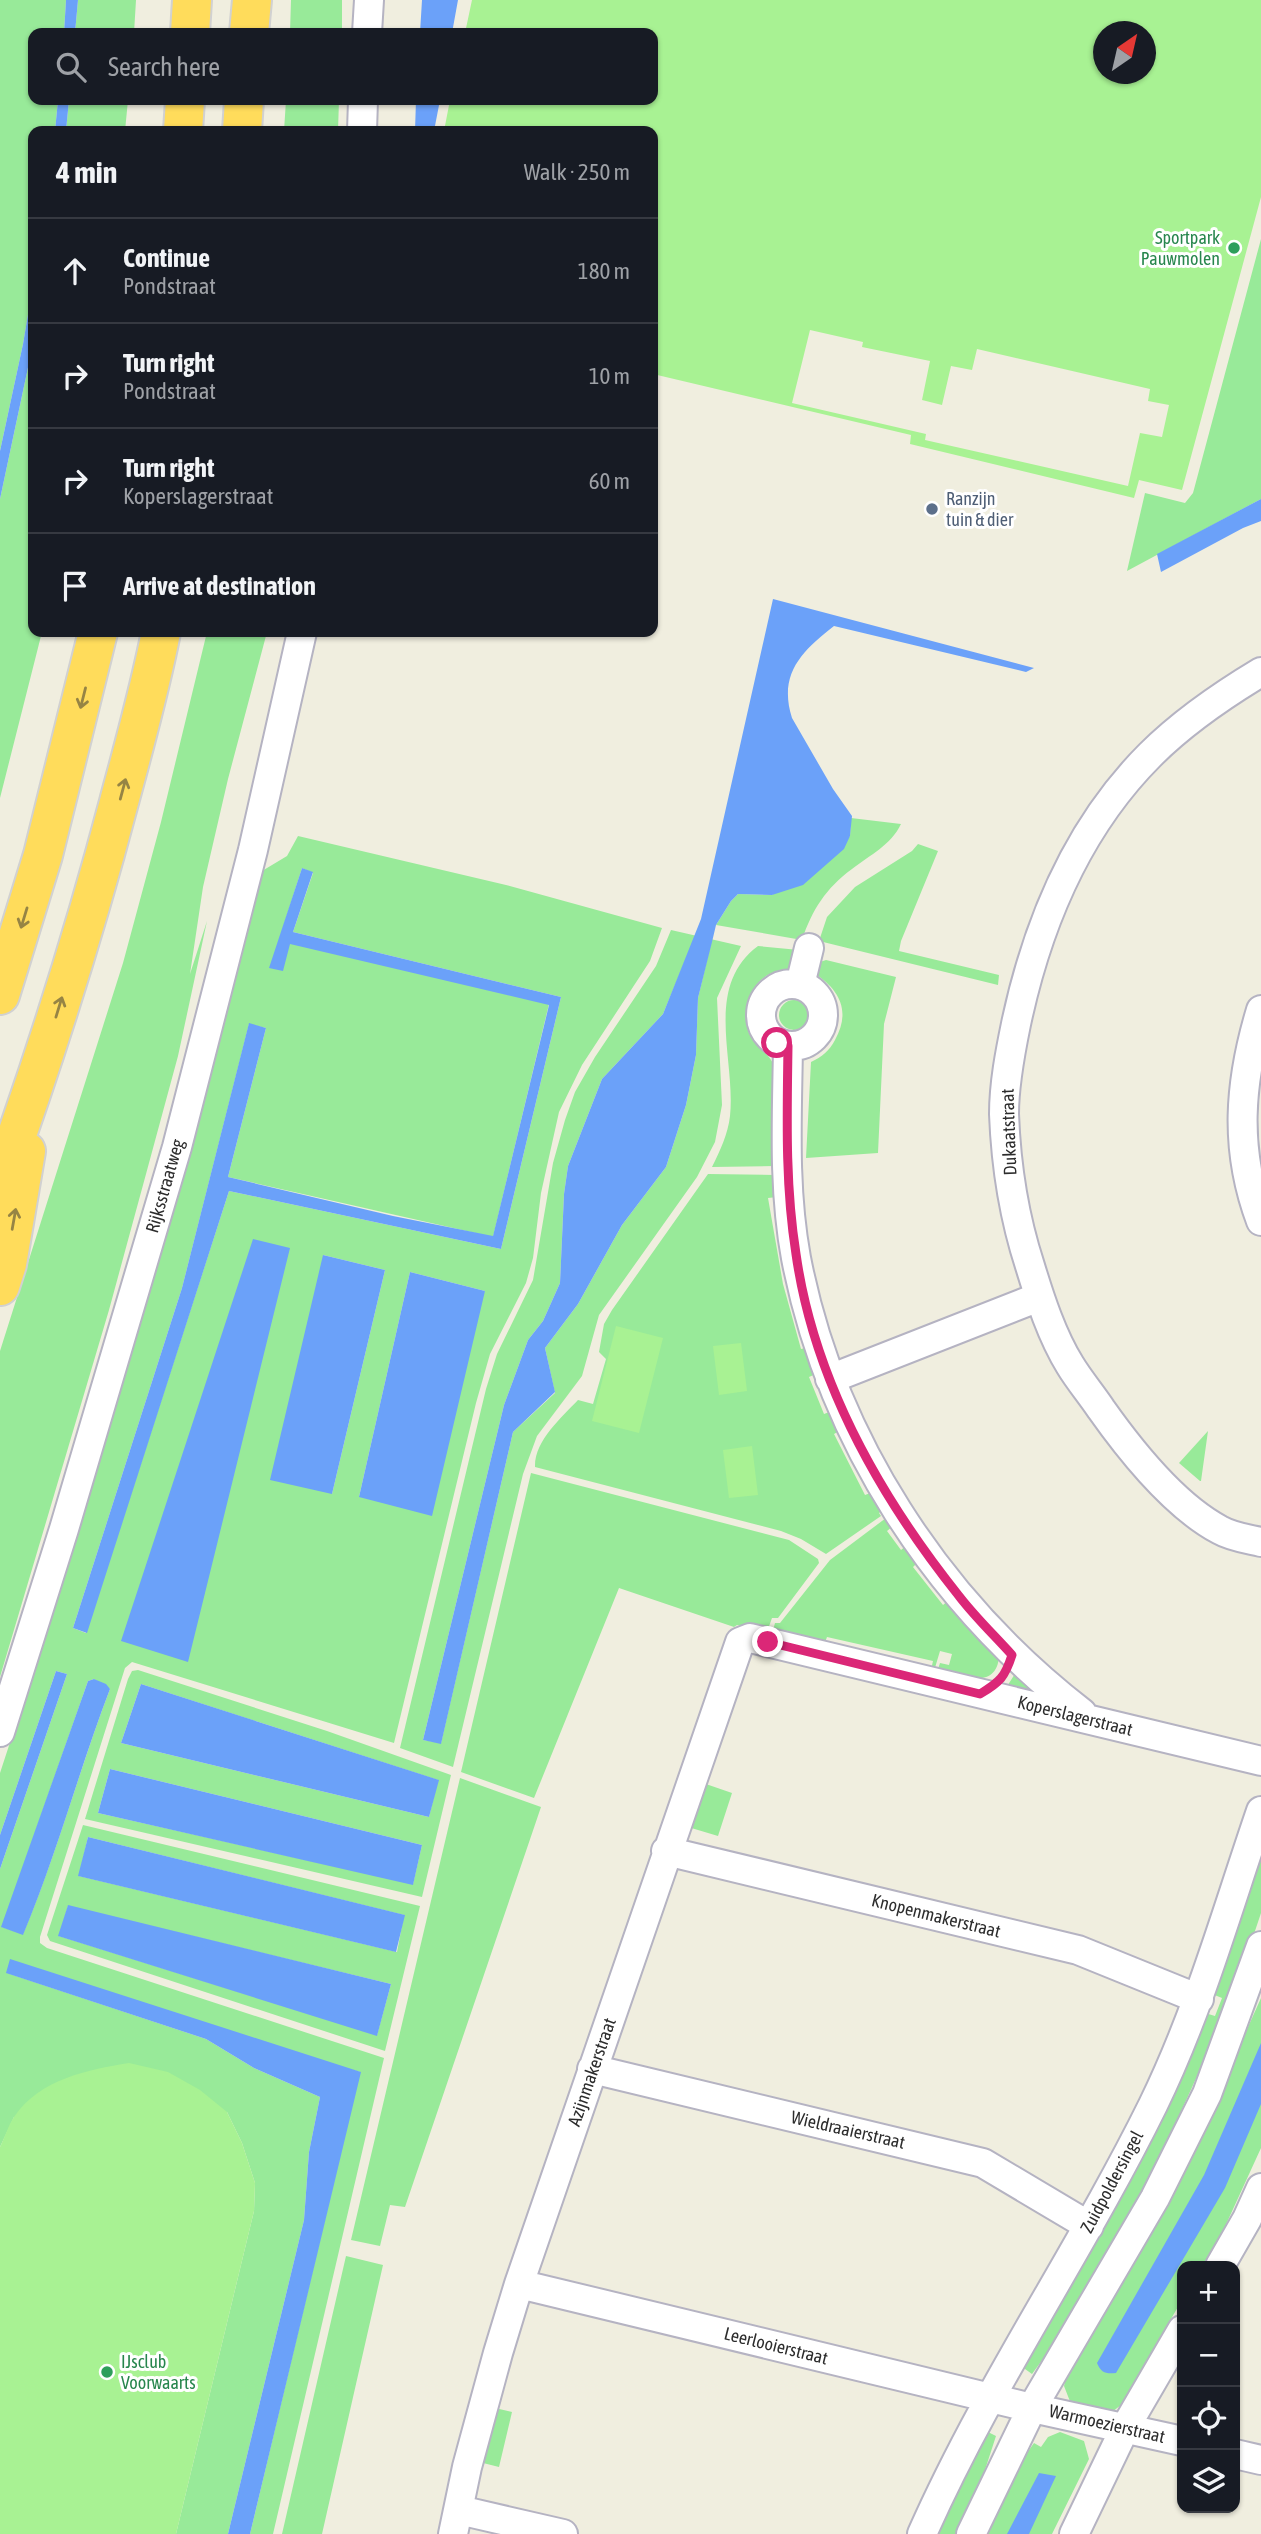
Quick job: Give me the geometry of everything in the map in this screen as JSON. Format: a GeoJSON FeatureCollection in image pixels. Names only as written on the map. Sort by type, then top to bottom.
{"type":"FeatureCollection","features":[{"type":"Feature","properties":{"kind":"highway"},"geometry":{"type":"LineString","coordinates":[[190,28],[192,0]]}},
{"type":"Feature","properties":{"kind":"highway"},"geometry":{"type":"LineString","coordinates":[[249,28],[252,0]]}},
{"type":"Feature","properties":{"kind":"highway"},"geometry":{"type":"LineString","coordinates":[[183,126],[185,105]]}},
{"type":"Feature","properties":{"kind":"highway"},"geometry":{"type":"LineString","coordinates":[[242,126],[244,105]]}},
{"type":"Feature","properties":{"kind":"highway"},"geometry":{"type":"LineString","coordinates":[[0,995],[43,855],[97,637]]}},
{"type":"Feature","properties":{"kind":"highway"},"geometry":{"type":"LineString","coordinates":[[0,1182],[40,1073],[103,863],[160,637]]}},
{"type":"Feature","properties":{"kind":"highway"},"geometry":{"type":"LineString","coordinates":[[0,1286],[7,1264],[40,1073]]}},
{"type":"Feature","properties":{"kind":"street"},"geometry":{"type":"LineString","coordinates":[[367,28],[369,0]]}},
{"type":"Feature","properties":{"kind":"street"},"geometry":{"type":"LineString","coordinates":[[362,126],[363,105]]}},
{"type":"Feature","properties":{"kind":"street","name":"Rijksstraatweg"},"geometry":{"type":"LineString","coordinates":[[0,1732],[64,1529],[177,1147],[253,850],[301,637]]}},
{"type":"Feature","properties":{"kind":"street","name":"Dukaatstraat"},"geometry":{"type":"LineString","coordinates":[[1261,672],[1185,723],[1148,757],[1114,798],[1080,848],[1054,899],[1034,952],[1009,1058],[1004,1112],[1009,1177],[1020,1238],[1039,1297],[1069,1364],[1146,1467],[1182,1502],[1221,1531],[1261,1542]]}},
{"type":"Feature","properties":{"kind":"street"},"geometry":{"type":"LineString","coordinates":[[800,985],[809,948]]}},
{"type":"Feature","properties":{"kind":"street"},"geometry":{"type":"LineString","coordinates":[[800,985],[816,994],[823,1011],[823,1021],[814,1038],[798,1046],[788,1046],[777,1043],[768,1036],[760,1015],[762,1004],[768,994],[777,987],[800,985]]}},
{"type":"Feature","properties":{"kind":"street"},"geometry":{"type":"LineString","coordinates":[[1261,1010],[1248,1052],[1242,1115],[1248,1179],[1261,1221]]}},
{"type":"Feature","properties":{"kind":"street"},"geometry":{"type":"LineString","coordinates":[[788,1046],[787,1170],[796,1256],[816,1339],[830,1379],[868,1461],[918,1541],[961,1598],[1012,1655],[1090,1720]]}},
{"type":"Feature","properties":{"kind":"street"},"geometry":{"type":"LineString","coordinates":[[830,1379],[1039,1297]]}},
{"type":"Feature","properties":{"kind":"street","name":"Azijnmakerstraat"},"geometry":{"type":"LineString","coordinates":[[456,2522],[467,2467],[519,2284],[736,1651],[740,1642],[750,1638],[768,1642]]}},
{"type":"Feature","properties":{"kind":"street","name":"Koperslagerstraat"},"geometry":{"type":"LineString","coordinates":[[768,1642],[1261,1761]]}},
{"type":"Feature","properties":{"kind":"street"},"geometry":{"type":"LineString","coordinates":[[980,1694],[997,1683],[1006,1673],[1012,1655]]}},
{"type":"Feature","properties":{"kind":"street","name":"Zuidpoldersingel"},"geometry":{"type":"LineString","coordinates":[[922,2534],[989,2397],[1090,2226],[1154,2103],[1199,1999],[1261,1811]]}},
{"type":"Feature","properties":{"kind":"street","name":"Knopenmakerstraat"},"geometry":{"type":"LineString","coordinates":[[666,1851],[1078,1950],[1199,1999]]}},
{"type":"Feature","properties":{"kind":"street"},"geometry":{"type":"LineString","coordinates":[[971,2534],[1032,2408],[1155,2198],[1207,2094],[1261,1946]]}},
{"type":"Feature","properties":{"kind":"street","name":"Wieldraaierstraat"},"geometry":{"type":"LineString","coordinates":[[592,2069],[983,2163],[1090,2226]]}},
{"type":"Feature","properties":{"kind":"street"},"geometry":{"type":"LineString","coordinates":[[1224,2261],[1254,2221],[1261,2188]]}},
{"type":"Feature","properties":{"kind":"street","name":"Leerlooierstraat"},"geometry":{"type":"LineString","coordinates":[[519,2284],[1032,2408]]}},
{"type":"Feature","properties":{"kind":"street"},"geometry":{"type":"LineString","coordinates":[[1074,2534],[1125,2428],[1177,2339]]}},
{"type":"Feature","properties":{"kind":"street","name":"Warmoezierstraat"},"geometry":{"type":"LineString","coordinates":[[1032,2408],[1177,2440]]}},
{"type":"Feature","properties":{"kind":"street"},"geometry":{"type":"LineString","coordinates":[[1240,2455],[1261,2460]]}},
{"type":"Feature","properties":{"kind":"street"},"geometry":{"type":"LineString","coordinates":[[456,2522],[562,2534]]}},
{"type":"Feature","properties":{"kind":"green space"},"geometry":{"type":"Polygon","coordinates":[[[0,0],[66,0],[64,28],[28,28],[28,105],[58,105],[55,126],[28,126],[28,314],[0,451],[0,0]]]}},
{"type":"Feature","properties":{"kind":"green space"},"geometry":{"type":"Polygon","coordinates":[[[78,0],[136,0],[134,28],[75,28],[78,0]]]}},
{"type":"Feature","properties":{"kind":"green space"},"geometry":{"type":"Polygon","coordinates":[[[291,0],[342,0],[342,28],[290,28],[291,0]]]}},
{"type":"Feature","properties":{"kind":"green space"},"geometry":{"type":"Polygon","coordinates":[[[472,0],[1261,0],[1261,197],[1182,490],[1139,480],[1134,498],[910,444],[911,435],[658,375],[658,126],[445,126],[449,105],[658,105],[658,28],[466,28],[472,0]],[[810,330],[792,403],[926,434],[925,440],[1128,486],[1140,433],[1162,437],[1169,405],[1148,401],[1150,389],[977,349],[972,370],[951,366],[942,405],[922,400],[930,361],[862,347],[863,342],[810,330]]]}},
{"type":"Feature","properties":{"kind":"green space"},"geometry":{"type":"Polygon","coordinates":[[[69,105],[128,105],[125,126],[66,126],[69,105]]]}},
{"type":"Feature","properties":{"kind":"green space"},"geometry":{"type":"Polygon","coordinates":[[[286,105],[339,105],[338,126],[284,126],[286,105]]]}},
{"type":"Feature","properties":{"kind":"green space"},"geometry":{"type":"Polygon","coordinates":[[[1261,239],[1261,499],[1127,571],[1145,493],[1185,503],[1193,493],[1261,239]]]}},
{"type":"Feature","properties":{"kind":"green space"},"geometry":{"type":"Polygon","coordinates":[[[28,367],[28,637],[41,637],[0,798],[0,499],[28,367]]]}},
{"type":"Feature","properties":{"kind":"green space"},"geometry":{"type":"Polygon","coordinates":[[[206,637],[266,637],[203,887],[190,974],[207,921],[178,1056],[109,1310],[0,1677],[0,1351],[123,963],[161,822],[206,637]]]}},
{"type":"Feature","properties":{"kind":"green space"},"geometry":{"type":"Polygon","coordinates":[[[851,818],[901,824],[886,844],[843,876],[827,892],[815,909],[802,940],[716,925],[738,894],[772,895],[850,836],[851,818]]]}},
{"type":"Feature","properties":{"kind":"green space"},"geometry":{"type":"Polygon","coordinates":[[[298,836],[506,885],[662,928],[650,961],[582,1065],[559,1112],[541,1193],[533,1258],[526,1283],[490,1354],[394,1743],[132,1662],[125,1668],[40,1937],[40,1943],[47,1948],[384,2058],[273,2534],[250,2534],[360,2072],[7,1973],[206,2039],[254,2068],[320,2097],[309,2152],[304,2220],[228,2534],[176,2534],[254,2211],[255,2183],[242,2143],[227,2112],[14,2117],[0,2147],[0,1869],[67,1674],[56,1671],[0,1835],[0,1773],[38,1657],[262,871],[287,856],[298,836]],[[302,868],[270,968],[290,943],[549,1004],[493,1237],[228,1177],[266,1028],[249,1024],[182,1288],[73,1628],[86,1633],[229,1191],[501,1249],[561,997],[293,932],[313,873],[302,868]],[[323,1255],[332,1494],[385,1270],[323,1255]],[[410,1272],[359,1497],[485,1291],[410,1272]],[[94,1679],[88,1681],[2,1927],[23,1934],[47,1873],[110,1689],[94,1679]]]}},
{"type":"Feature","properties":{"kind":"green space"},"geometry":{"type":"Polygon","coordinates":[[[918,844],[938,851],[899,951],[999,975],[998,985],[819,941],[827,917],[855,887],[912,851],[918,844]]]}},
{"type":"Feature","properties":{"kind":"green space"},"geometry":{"type":"Polygon","coordinates":[[[671,930],[741,946],[717,998],[722,1105],[715,1142],[697,1177],[599,1315],[582,1376],[537,1436],[523,1474],[453,1767],[400,1748],[486,1389],[497,1354],[533,1280],[553,1163],[575,1092],[595,1057],[656,966],[671,930]],[[694,939],[663,1014],[602,1079],[568,1166],[560,1283],[543,1321],[528,1340],[504,1405],[423,1740],[441,1743],[513,1432],[555,1393],[545,1348],[578,1304],[622,1225],[666,1167],[686,1105],[696,1055],[698,998],[711,943],[694,939]]]}},
{"type":"Feature","properties":{"kind":"green space"},"geometry":{"type":"Polygon","coordinates":[[[758,946],[799,950],[795,968],[776,971],[766,976],[753,990],[746,1008],[750,1035],[775,1069],[775,1166],[712,1167],[726,1136],[730,1116],[726,1025],[731,982],[741,963],[758,946]]]}},
{"type":"Feature","properties":{"kind":"green space"},"geometry":{"type":"Polygon","coordinates":[[[826,960],[896,977],[884,1024],[878,1153],[806,1158],[811,1062],[822,1056],[830,1047],[842,1020],[836,994],[814,973],[820,962],[826,960]]]}},
{"type":"Feature","properties":{"kind":"green space"},"geometry":{"type":"Polygon","coordinates":[[[794,1000],[804,1005],[809,1015],[804,1025],[794,1030],[784,1025],[779,1015],[784,1005],[794,1000]]]}},
{"type":"Feature","properties":{"kind":"green space"},"geometry":{"type":"Polygon","coordinates":[[[708,1174],[775,1175],[777,1197],[768,1198],[783,1284],[801,1349],[809,1347],[818,1373],[809,1377],[824,1414],[832,1411],[841,1430],[834,1434],[865,1495],[873,1492],[884,1509],[879,1513],[881,1516],[826,1554],[781,1531],[535,1467],[539,1448],[557,1422],[578,1400],[593,1404],[606,1359],[599,1352],[604,1324],[708,1174]]]}},
{"type":"Feature","properties":{"kind":"green space"},"geometry":{"type":"Polygon","coordinates":[[[616,1326],[663,1338],[639,1433],[592,1421],[616,1326]]]}},
{"type":"Feature","properties":{"kind":"green space"},"geometry":{"type":"Polygon","coordinates":[[[741,1343],[747,1391],[719,1395],[713,1346],[741,1343]]]}},
{"type":"Feature","properties":{"kind":"green space"},"geometry":{"type":"Polygon","coordinates":[[[1208,1431],[1201,1481],[1200,1481],[1179,1463],[1208,1431]]]}},
{"type":"Feature","properties":{"kind":"green space"},"geometry":{"type":"Polygon","coordinates":[[[752,1446],[758,1495],[729,1498],[723,1450],[752,1446]]]}},
{"type":"Feature","properties":{"kind":"green space"},"geometry":{"type":"Polygon","coordinates":[[[531,1473],[789,1540],[818,1559],[819,1563],[778,1618],[772,1618],[767,1632],[737,1625],[734,1627],[619,1588],[534,1798],[461,1772],[531,1473]]]}},
{"type":"Feature","properties":{"kind":"green space"},"geometry":{"type":"Polygon","coordinates":[[[886,1518],[893,1526],[887,1531],[901,1550],[907,1545],[919,1561],[913,1567],[943,1605],[950,1599],[999,1656],[997,1667],[992,1674],[976,1679],[937,1672],[940,1663],[949,1665],[952,1654],[940,1651],[934,1671],[931,1670],[933,1661],[827,1637],[824,1645],[772,1634],[775,1623],[780,1623],[830,1560],[886,1518]]]}},
{"type":"Feature","properties":{"kind":"green space"},"geometry":{"type":"Polygon","coordinates":[[[1018,1669],[1050,1697],[1006,1688],[1018,1669]]]}},
{"type":"Feature","properties":{"kind":"green space"},"geometry":{"type":"Polygon","coordinates":[[[138,1670],[327,1731],[451,1775],[422,1897],[85,1819],[132,1671],[138,1670]],[[141,1684],[121,1743],[429,1817],[438,1780],[141,1684]],[[110,1769],[98,1813],[413,1884],[422,1845],[110,1769]]]}},
{"type":"Feature","properties":{"kind":"green space"},"geometry":{"type":"Polygon","coordinates":[[[460,1778],[541,1807],[405,2207],[390,2205],[380,2246],[351,2240],[460,1778]]]}},
{"type":"Feature","properties":{"kind":"green space"},"geometry":{"type":"Polygon","coordinates":[[[703,1783],[732,1793],[718,1836],[688,1827],[703,1783]]]}},
{"type":"Feature","properties":{"kind":"green space"},"geometry":{"type":"Polygon","coordinates":[[[83,1825],[420,1906],[385,2051],[50,1941],[47,1935],[83,1825]],[[88,1837],[79,1876],[397,1952],[404,1915],[88,1837]],[[68,1906],[59,1936],[377,2035],[391,1984],[68,1906]]]}},
{"type":"Feature","properties":{"kind":"green space"},"geometry":{"type":"Polygon","coordinates":[[[1261,1845],[1261,1913],[1233,1997],[1154,2171],[1059,2337],[1032,2374],[1018,2364],[1205,2013],[1215,2016],[1222,1998],[1212,1994],[1261,1845]]]}},
{"type":"Feature","properties":{"kind":"green space"},"geometry":{"type":"Polygon","coordinates":[[[1261,1998],[1261,2148],[1223,2231],[1205,2261],[1177,2261],[1177,2309],[1121,2405],[1108,2415],[1071,2404],[1064,2386],[1068,2370],[1185,2168],[1261,1998]]]}},
{"type":"Feature","properties":{"kind":"green space","name":"IJsclub Voorwaarts"},"geometry":{"type":"Polygon","coordinates":[[[129,2063],[168,2072],[200,2090],[227,2112],[242,2143],[255,2183],[254,2211],[176,2534],[0,2534],[0,2147],[14,2117],[37,2094],[66,2078],[129,2063]]]}},
{"type":"Feature","properties":{"kind":"green space"},"geometry":{"type":"Polygon","coordinates":[[[346,2256],[383,2265],[322,2534],[282,2534],[346,2256]]]}},
{"type":"Feature","properties":{"kind":"green space"},"geometry":{"type":"Polygon","coordinates":[[[495,2408],[512,2412],[499,2467],[483,2463],[495,2408]]]}},
{"type":"Feature","properties":{"kind":"green space"},"geometry":{"type":"Polygon","coordinates":[[[984,2430],[996,2436],[984,2473],[956,2534],[933,2534],[984,2430]]]}},
{"type":"Feature","properties":{"kind":"green space"},"geometry":{"type":"Polygon","coordinates":[[[1060,2432],[1084,2441],[1089,2459],[1052,2534],[982,2534],[1010,2477],[1034,2443],[1041,2447],[1048,2437],[1060,2432]]]}},
{"type":"Feature","properties":{"kind":"water"},"geometry":{"type":"Polygon","coordinates":[[[66,0],[78,0],[75,28],[64,28],[66,0]]]}},
{"type":"Feature","properties":{"kind":"water"},"geometry":{"type":"Polygon","coordinates":[[[422,0],[458,0],[453,28],[420,28],[422,0]]]}},
{"type":"Feature","properties":{"kind":"water"},"geometry":{"type":"Polygon","coordinates":[[[58,105],[69,105],[66,126],[55,126],[58,105]]]}},
{"type":"Feature","properties":{"kind":"water"},"geometry":{"type":"Polygon","coordinates":[[[416,105],[439,105],[435,126],[415,126],[416,105]]]}},
{"type":"Feature","properties":{"kind":"water"},"geometry":{"type":"Polygon","coordinates":[[[28,314],[28,367],[0,499],[0,451],[28,314]]]}},
{"type":"Feature","properties":{"kind":"water"},"geometry":{"type":"Polygon","coordinates":[[[1261,499],[1261,521],[1161,572],[1157,554],[1261,499]]]}},
{"type":"Feature","properties":{"kind":"water"},"geometry":{"type":"Polygon","coordinates":[[[773,599],[1034,668],[1026,672],[834,626],[803,654],[796,665],[788,689],[792,718],[833,789],[852,816],[850,836],[844,849],[803,885],[772,895],[738,894],[716,925],[698,998],[696,1055],[686,1105],[666,1167],[622,1225],[578,1304],[545,1348],[555,1392],[513,1432],[441,1744],[423,1740],[504,1405],[528,1340],[543,1321],[560,1283],[568,1166],[602,1079],[663,1014],[701,919],[773,599]]]}},
{"type":"Feature","properties":{"kind":"water"},"geometry":{"type":"Polygon","coordinates":[[[302,868],[313,872],[293,932],[561,997],[501,1249],[229,1191],[87,1633],[73,1628],[182,1288],[249,1023],[266,1028],[228,1177],[393,1216],[493,1236],[549,1005],[290,944],[283,971],[269,968],[302,868]]]}},
{"type":"Feature","properties":{"kind":"water"},"geometry":{"type":"Polygon","coordinates":[[[253,1239],[290,1248],[188,1662],[121,1641],[253,1239]]]}},
{"type":"Feature","properties":{"kind":"water"},"geometry":{"type":"Polygon","coordinates":[[[323,1255],[385,1270],[332,1494],[270,1480],[323,1255]]]}},
{"type":"Feature","properties":{"kind":"water"},"geometry":{"type":"Polygon","coordinates":[[[410,1272],[485,1291],[432,1516],[359,1497],[410,1272]]]}},
{"type":"Feature","properties":{"kind":"water"},"geometry":{"type":"Polygon","coordinates":[[[56,1671],[67,1674],[0,1869],[0,1835],[56,1671]]]}},
{"type":"Feature","properties":{"kind":"water"},"geometry":{"type":"Polygon","coordinates":[[[94,1679],[106,1684],[110,1689],[47,1874],[23,1935],[1,1927],[88,1681],[94,1679]]]}},
{"type":"Feature","properties":{"kind":"water"},"geometry":{"type":"Polygon","coordinates":[[[141,1684],[439,1780],[429,1817],[121,1743],[141,1684]]]}},
{"type":"Feature","properties":{"kind":"water"},"geometry":{"type":"Polygon","coordinates":[[[110,1769],[422,1845],[413,1885],[98,1813],[110,1769]]]}},
{"type":"Feature","properties":{"kind":"water"},"geometry":{"type":"Polygon","coordinates":[[[88,1837],[405,1915],[396,1952],[78,1876],[88,1837]]]}},
{"type":"Feature","properties":{"kind":"water"},"geometry":{"type":"Polygon","coordinates":[[[68,1905],[391,1984],[377,2036],[58,1936],[68,1905]]]}},
{"type":"Feature","properties":{"kind":"water"},"geometry":{"type":"Polygon","coordinates":[[[10,1959],[361,2072],[250,2534],[228,2534],[304,2220],[309,2152],[320,2097],[254,2068],[206,2039],[6,1973],[10,1959]]]}},
{"type":"Feature","properties":{"kind":"water"},"geometry":{"type":"Polygon","coordinates":[[[1261,2043],[1261,2104],[1225,2188],[1182,2261],[1177,2261],[1177,2269],[1116,2373],[1104,2372],[1097,2363],[1204,2175],[1261,2043]]]}},
{"type":"Feature","properties":{"kind":"water"},"geometry":{"type":"Polygon","coordinates":[[[1039,2473],[1056,2476],[1029,2534],[1007,2534],[1039,2473]]]}},
{"type":"Feature","properties":{"kind":"place","name":"Sportpark Pauwmolen"},"geometry":{"type":"Point","coordinates":[1234,248]}},
{"type":"Feature","properties":{"kind":"place","name":"Ranzijn tuin & dier"},"geometry":{"type":"Point","coordinates":[932,509]}},
{"type":"Feature","properties":{"kind":"place","name":"IJsclub Voorwaarts"},"geometry":{"type":"Point","coordinates":[107,2372]}},
{"type":"Feature","properties":{"kind":"route"},"geometry":{"type":"LineString","coordinates":[[768,1642],[980,1694],[997,1683],[1006,1673],[1012,1655],[925,1553],[868,1461],[830,1379],[816,1339],[796,1256],[787,1170],[788,1046],[777,1043]]}}]}
